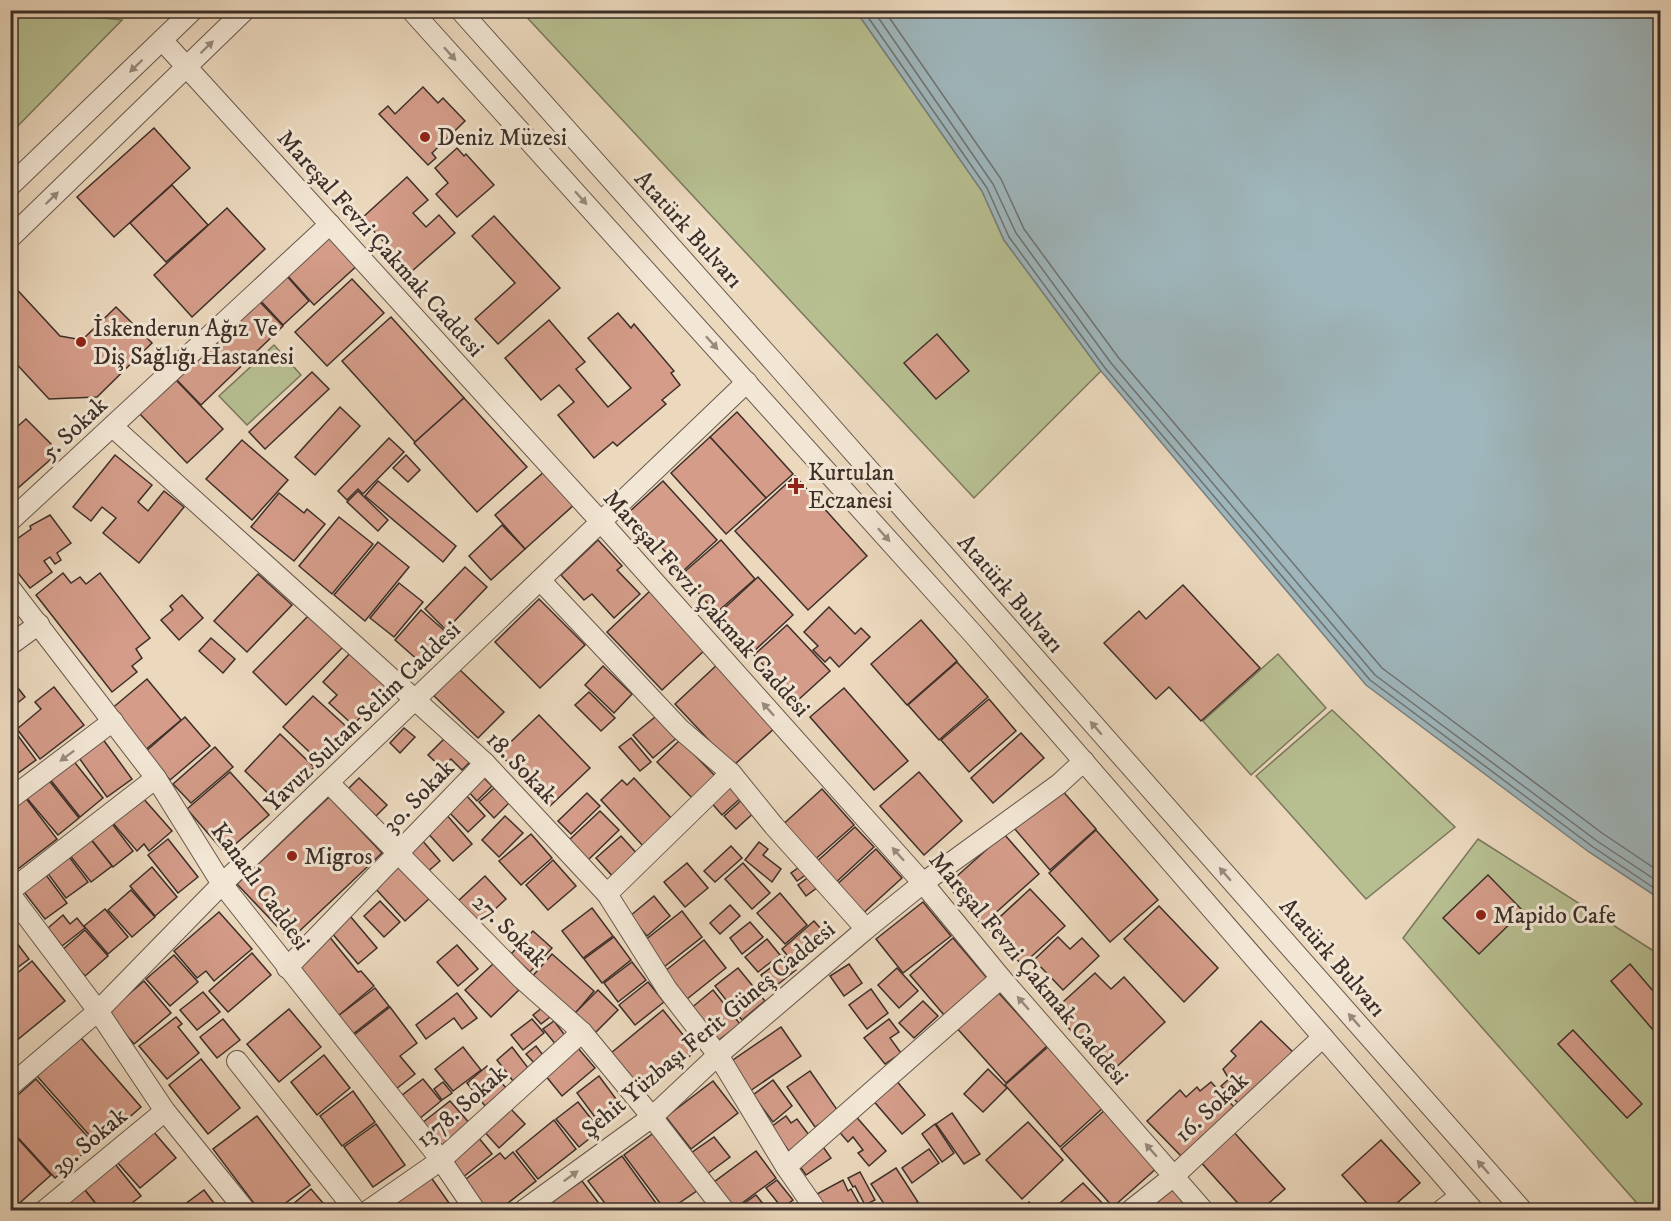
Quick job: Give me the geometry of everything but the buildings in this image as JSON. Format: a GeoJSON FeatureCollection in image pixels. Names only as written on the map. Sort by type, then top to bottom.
{"type":"FeatureCollection","features":[{"type":"Feature","properties":{"kind":"street"},"geometry":{"type":"LineString","coordinates":[[10,186],[193,10]]}},
{"type":"Feature","properties":{"kind":"street"},"geometry":{"type":"LineString","coordinates":[[10,238],[245,10]]}},
{"type":"Feature","properties":{"kind":"street"},"geometry":{"type":"LineString","coordinates":[[411,10],[974,635],[1473,1210]]}},
{"type":"Feature","properties":{"kind":"street","name":"Atatürk Bulvarı"},"geometry":{"type":"LineString","coordinates":[[460,10],[797,388],[1522,1210]]}},
{"type":"Feature","properties":{"kind":"street","name":"Mareşal Fevzi Çakmak Caddesi"},"geometry":{"type":"LineString","coordinates":[[162,40],[601,522],[923,883],[1001,978],[1203,1210]]}},
{"type":"Feature","properties":{"kind":"street","name":"5. Sokak"},"geometry":{"type":"LineString","coordinates":[[10,521],[330,224]]}},
{"type":"Feature","properties":{"kind":"street","name":"Yavuz Sultan Selim Caddesi"},"geometry":{"type":"LineString","coordinates":[[10,1086],[98,1011],[222,884],[747,382]]}},
{"type":"Feature","properties":{"kind":"street","name":"18. Sokak"},"geometry":{"type":"LineString","coordinates":[[112,427],[485,764],[607,894],[667,989],[718,1055],[786,1167],[816,1210]]}},
{"type":"Feature","properties":{"kind":"street"},"geometry":{"type":"LineString","coordinates":[[540,580],[680,729],[730,773],[866,929]]}},
{"type":"Feature","properties":{"kind":"street","name":"Kanatlı Caddesi"},"geometry":{"type":"LineString","coordinates":[[10,588],[156,778],[222,884],[441,1160],[475,1210]]}},
{"type":"Feature","properties":{"kind":"street"},"geometry":{"type":"LineString","coordinates":[[10,645],[39,624]]}},
{"type":"Feature","properties":{"kind":"street"},"geometry":{"type":"LineString","coordinates":[[10,799],[113,720]]}},
{"type":"Feature","properties":{"kind":"street","name":"Şehit Yüzbaşı Ferit Güneş Caddesi"},"geometry":{"type":"LineString","coordinates":[[524,1210],[652,1117],[718,1055],[866,929],[923,883],[1059,784],[1084,760]]}},
{"type":"Feature","properties":{"kind":"street","name":"30. Sokak"},"geometry":{"type":"LineString","coordinates":[[287,968],[485,764]]}},
{"type":"Feature","properties":{"kind":"street"},"geometry":{"type":"LineString","coordinates":[[607,894],[730,773]]}},
{"type":"Feature","properties":{"kind":"street"},"geometry":{"type":"LineString","coordinates":[[156,778],[10,892],[98,1011],[165,1111],[244,1210]]}},
{"type":"Feature","properties":{"kind":"street","name":"27. Sokak"},"geometry":{"type":"LineString","coordinates":[[329,783],[397,855],[521,978],[582,1032],[724,1210]]}},
{"type":"Feature","properties":{"kind":"street"},"geometry":{"type":"LineString","coordinates":[[786,1167],[1001,978]]}},
{"type":"Feature","properties":{"kind":"street","name":"1378. Sokak"},"geometry":{"type":"LineString","coordinates":[[369,1210],[441,1160],[582,1032]]}},
{"type":"Feature","properties":{"kind":"street","name":"16. Sokak"},"geometry":{"type":"LineString","coordinates":[[1131,1210],[1174,1176],[1323,1037]]}},
{"type":"Feature","properties":{"kind":"street"},"geometry":{"type":"LineString","coordinates":[[237,1061],[355,1210]]}},
{"type":"Feature","properties":{"kind":"street","name":"39. Sokak"},"geometry":{"type":"LineString","coordinates":[[45,1210],[165,1111]]}},
{"type":"Feature","properties":{"kind":"street"},"geometry":{"type":"LineString","coordinates":[[1442,1210],[1460,1196]]}},
{"type":"Feature","properties":{"kind":"green space"},"geometry":{"type":"Polygon","coordinates":[[[11,10],[122,20],[11,133],[11,10]]]}},
{"type":"Feature","properties":{"kind":"green space"},"geometry":{"type":"Polygon","coordinates":[[[521,11],[856,11],[982,191],[1004,240],[1101,371],[974,498],[521,11]]]}},
{"type":"Feature","properties":{"kind":"green space"},"geometry":{"type":"Polygon","coordinates":[[[274,345],[301,375],[247,425],[219,396],[274,345]]]}},
{"type":"Feature","properties":{"kind":"green space"},"geometry":{"type":"Polygon","coordinates":[[[1278,654],[1326,708],[1251,775],[1203,721],[1278,654]]]}},
{"type":"Feature","properties":{"kind":"green space"},"geometry":{"type":"Polygon","coordinates":[[[1332,710],[1455,827],[1366,899],[1256,776],[1332,710]]]}},
{"type":"Feature","properties":{"kind":"green space"},"geometry":{"type":"Polygon","coordinates":[[[1478,839],[1660,955],[1660,1210],[1643,1210],[1403,938],[1478,839]]]}},
{"type":"Feature","properties":{"kind":"water"},"geometry":{"type":"Polygon","coordinates":[[[856,11],[1660,11],[1660,899],[1589,852],[1366,685],[1101,371],[1004,240],[982,191],[856,11]]]}},
{"type":"Feature","properties":{"kind":"place","name":"Deniz Müzesi"},"geometry":{"type":"Point","coordinates":[425,137]}},
{"type":"Feature","properties":{"kind":"place","name":"İskenderun Ağız Ve Diş Sağlığı Hastanesi"},"geometry":{"type":"Point","coordinates":[81,342]}},
{"type":"Feature","properties":{"kind":"place","name":"Kurtulan Eczanesi"},"geometry":{"type":"Point","coordinates":[796,486]}},
{"type":"Feature","properties":{"kind":"place","name":"Migros"},"geometry":{"type":"Point","coordinates":[292,856]}},
{"type":"Feature","properties":{"kind":"place","name":"Mapido Cafe"},"geometry":{"type":"Point","coordinates":[1481,915]}}]}
